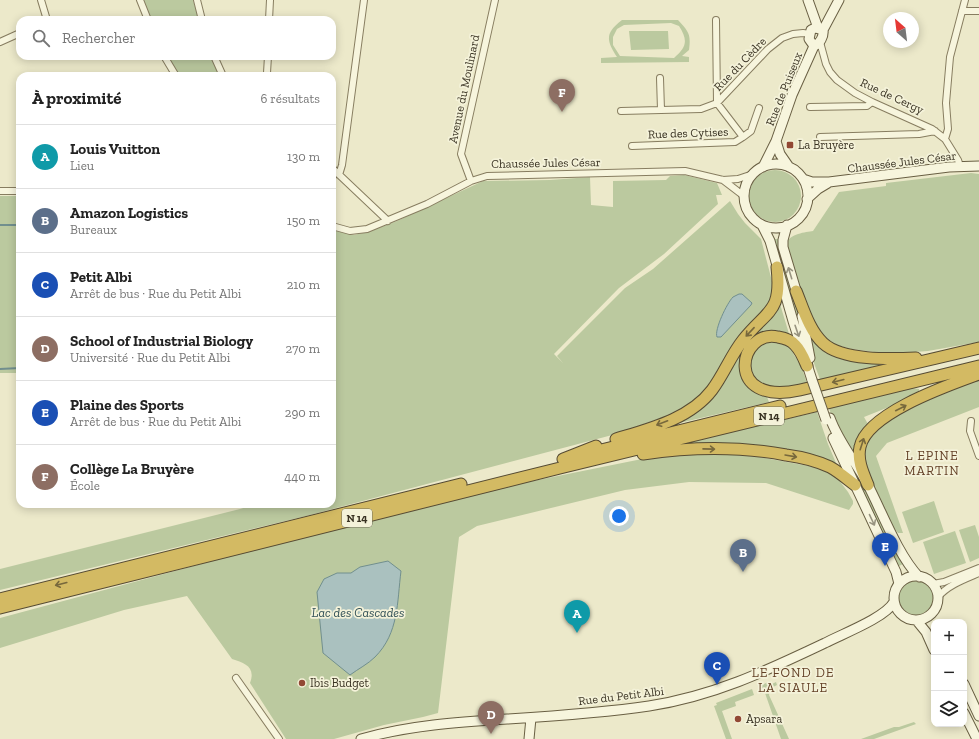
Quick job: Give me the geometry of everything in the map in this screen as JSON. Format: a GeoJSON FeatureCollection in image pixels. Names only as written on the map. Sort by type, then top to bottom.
{"type":"FeatureCollection","features":[{"type":"Feature","properties":{"kind":"highway"},"geometry":{"type":"LineString","coordinates":[[561,464],[586,449],[669,421],[686,412],[704,398],[715,386],[739,345],[765,317],[775,303],[778,296],[777,267]]}},
{"type":"Feature","properties":{"kind":"highway"},"geometry":{"type":"LineString","coordinates":[[796,291],[807,318],[817,336],[824,344],[839,352],[887,359],[923,357],[962,352]]}},
{"type":"Feature","properties":{"kind":"highway"},"geometry":{"type":"LineString","coordinates":[[807,366],[795,345],[788,340],[776,336],[762,338],[753,345],[745,364],[747,376],[754,385],[769,393],[783,393],[979,348]]}},
{"type":"Feature","properties":{"kind":"highway","name":"N 14"},"geometry":{"type":"LineString","coordinates":[[0,608],[561,464],[738,416],[979,359]]}},
{"type":"Feature","properties":{"kind":"highway","name":"N 14"},"geometry":{"type":"LineString","coordinates":[[0,599],[561,464],[979,366]]}},
{"type":"Feature","properties":{"kind":"highway"},"geometry":{"type":"LineString","coordinates":[[868,485],[861,465],[859,453],[864,436],[874,425],[893,412],[922,397],[979,374]]}},
{"type":"Feature","properties":{"kind":"highway"},"geometry":{"type":"LineString","coordinates":[[561,464],[590,465],[667,451],[698,448],[739,449],[774,452],[815,462],[835,470],[855,485]]}},
{"type":"Feature","properties":{"kind":"main road"},"geometry":{"type":"LineString","coordinates":[[808,0],[820,29]]}},
{"type":"Feature","properties":{"kind":"main road"},"geometry":{"type":"LineString","coordinates":[[820,29],[839,0]]}},
{"type":"Feature","properties":{"kind":"main road"},"geometry":{"type":"LineString","coordinates":[[817,44],[809,39],[810,34],[811,30],[820,29]]}},
{"type":"Feature","properties":{"kind":"main road","name":"Rue de Puiseux"},"geometry":{"type":"LineString","coordinates":[[763,167],[776,141],[792,95],[823,34],[820,29]]}},
{"type":"Feature","properties":{"kind":"main road","name":"Rue de Puiseux"},"geometry":{"type":"LineString","coordinates":[[776,141],[780,154],[789,167]]}},
{"type":"Feature","properties":{"kind":"main road"},"geometry":{"type":"LineString","coordinates":[[762,225],[774,228],[787,226],[794,222],[805,208],[807,199],[803,179],[789,167],[776,164],[763,167],[753,174],[746,184],[744,196],[748,212],[762,225],[770,240],[807,366],[814,379]]}},
{"type":"Feature","properties":{"kind":"main road","name":"Chaussée Jules César"},"geometry":{"type":"LineString","coordinates":[[803,179],[812,182],[829,182],[960,166],[979,166]]}},
{"type":"Feature","properties":{"kind":"main road","name":"Chaussée Jules César"},"geometry":{"type":"LineString","coordinates":[[807,199],[829,182]]}},
{"type":"Feature","properties":{"kind":"main road"},"geometry":{"type":"LineString","coordinates":[[787,226],[783,240],[783,247],[805,327],[814,379],[838,451],[895,570],[899,584]]}},
{"type":"Feature","properties":{"kind":"main road"},"geometry":{"type":"LineString","coordinates":[[828,419],[868,485],[912,570],[919,577]]}},
{"type":"Feature","properties":{"kind":"main road"},"geometry":{"type":"LineString","coordinates":[[936,608],[930,616],[917,621],[908,619],[899,613],[894,602],[895,593],[899,584],[909,578],[919,577],[926,579],[933,584],[937,590],[938,598],[936,619]]}},
{"type":"Feature","properties":{"kind":"main road","name":"Rue du Petit Albi"},"geometry":{"type":"LineString","coordinates":[[870,621],[888,609],[894,602]]}},
{"type":"Feature","properties":{"kind":"main road","name":"Rue du Petit Albi"},"geometry":{"type":"LineString","coordinates":[[361,739],[426,725],[531,718],[639,707],[690,698],[750,678],[870,621],[893,612],[899,613]]}},
{"type":"Feature","properties":{"kind":"main road"},"geometry":{"type":"LineString","coordinates":[[917,621],[923,628],[931,644]]}},
{"type":"Feature","properties":{"kind":"main road"},"geometry":{"type":"LineString","coordinates":[[967,690],[979,716]]}},
{"type":"Feature","properties":{"kind":"main road"},"geometry":{"type":"LineString","coordinates":[[529,739],[531,718]]}},
{"type":"Feature","properties":{"kind":"main road"},"geometry":{"type":"LineString","coordinates":[[967,719],[977,739]]}},
{"type":"Feature","properties":{"kind":"street"},"geometry":{"type":"LineString","coordinates":[[40,0],[46,16]]}},
{"type":"Feature","properties":{"kind":"street"},"geometry":{"type":"LineString","coordinates":[[140,0],[146,16]]}},
{"type":"Feature","properties":{"kind":"street"},"geometry":{"type":"LineString","coordinates":[[197,0],[201,16]]}},
{"type":"Feature","properties":{"kind":"street"},"geometry":{"type":"LineString","coordinates":[[269,16],[270,0]]}},
{"type":"Feature","properties":{"kind":"street"},"geometry":{"type":"LineString","coordinates":[[339,175],[342,165],[364,0]]}},
{"type":"Feature","properties":{"kind":"street","name":"Avenue du Moulinard"},"geometry":{"type":"LineString","coordinates":[[471,181],[461,154],[495,0]]}},
{"type":"Feature","properties":{"kind":"street"},"geometry":{"type":"LineString","coordinates":[[945,139],[948,129],[946,103],[950,57],[965,0]]}},
{"type":"Feature","properties":{"kind":"street"},"geometry":{"type":"LineString","coordinates":[[962,11],[979,11]]}},
{"type":"Feature","properties":{"kind":"street"},"geometry":{"type":"LineString","coordinates":[[716,20],[717,102]]}},
{"type":"Feature","properties":{"kind":"street","name":"Rue du Cèdre"},"geometry":{"type":"LineString","coordinates":[[621,111],[701,109],[717,102],[768,49],[782,38],[793,34],[810,34]]}},
{"type":"Feature","properties":{"kind":"street"},"geometry":{"type":"LineString","coordinates":[[0,42],[16,35]]}},
{"type":"Feature","properties":{"kind":"street","name":"Rue de Cergy"},"geometry":{"type":"LineString","coordinates":[[817,44],[830,72],[837,80],[855,93],[872,102],[919,122],[935,131],[945,139],[960,166]]}},
{"type":"Feature","properties":{"kind":"street"},"geometry":{"type":"LineString","coordinates":[[166,60],[174,72]]}},
{"type":"Feature","properties":{"kind":"street"},"geometry":{"type":"LineString","coordinates":[[216,60],[221,72]]}},
{"type":"Feature","properties":{"kind":"street"},"geometry":{"type":"LineString","coordinates":[[267,72],[268,60]]}},
{"type":"Feature","properties":{"kind":"street"},"geometry":{"type":"LineString","coordinates":[[660,78],[661,110]]}},
{"type":"Feature","properties":{"kind":"street","name":"Rue des Cytises"},"geometry":{"type":"LineString","coordinates":[[717,102],[743,137]]}},
{"type":"Feature","properties":{"kind":"street"},"geometry":{"type":"LineString","coordinates":[[810,107],[867,106],[872,102]]}},
{"type":"Feature","properties":{"kind":"street","name":"Rue des Cytises"},"geometry":{"type":"LineString","coordinates":[[632,146],[735,142],[751,131],[759,108]]}},
{"type":"Feature","properties":{"kind":"street"},"geometry":{"type":"LineString","coordinates":[[820,137],[919,134],[935,131]]}},
{"type":"Feature","properties":{"kind":"street","name":"Chaussée Jules César"},"geometry":{"type":"LineString","coordinates":[[336,227],[350,231],[367,229],[427,204],[471,181],[487,176],[685,171],[723,180],[738,179],[753,174]]}},
{"type":"Feature","properties":{"kind":"street"},"geometry":{"type":"LineString","coordinates":[[336,172],[388,221]]}},
{"type":"Feature","properties":{"kind":"street","name":"Chaussée Jules César"},"geometry":{"type":"LineString","coordinates":[[723,180],[744,196]]}},
{"type":"Feature","properties":{"kind":"street"},"geometry":{"type":"LineString","coordinates":[[0,191],[16,191]]}},
{"type":"Feature","properties":{"kind":"street"},"geometry":{"type":"LineString","coordinates":[[971,422],[970,431],[979,456]]}},
{"type":"Feature","properties":{"kind":"street"},"geometry":{"type":"LineString","coordinates":[[933,584],[944,582],[979,568]]}},
{"type":"Feature","properties":{"kind":"street"},"geometry":{"type":"LineString","coordinates":[[938,598],[945,590],[979,573]]}},
{"type":"Feature","properties":{"kind":"street"},"geometry":{"type":"LineString","coordinates":[[236,678],[279,739]]}},
{"type":"Feature","properties":{"kind":"green space"},"geometry":{"type":"Polygon","coordinates":[[[143,0],[193,0],[198,16],[149,16],[143,0]]]}},
{"type":"Feature","properties":{"kind":"green space"},"geometry":{"type":"Polygon","coordinates":[[[622,20],[678,20],[687,31],[690,40],[689,50],[682,56],[689,57],[689,62],[601,63],[601,58],[617,57],[609,41],[610,33],[622,20]],[[671,23],[624,25],[617,29],[613,37],[613,45],[620,56],[674,58],[682,50],[685,43],[684,35],[679,26],[671,23]]]}},
{"type":"Feature","properties":{"kind":"green space"},"geometry":{"type":"Polygon","coordinates":[[[629,31],[668,31],[669,49],[631,50],[629,31]]]}},
{"type":"Feature","properties":{"kind":"green space"},"geometry":{"type":"Polygon","coordinates":[[[169,60],[213,60],[217,72],[176,72],[169,60]]]}},
{"type":"Feature","properties":{"kind":"green space"},"geometry":{"type":"Polygon","coordinates":[[[770,170],[780,170],[794,177],[801,191],[801,201],[794,215],[780,222],[770,222],[760,218],[753,211],[749,201],[749,191],[753,181],[760,174],[770,170]]]}},
{"type":"Feature","properties":{"kind":"green space"},"geometry":{"type":"Polygon","coordinates":[[[971,173],[979,174],[979,342],[928,351],[889,354],[852,349],[832,344],[819,332],[807,311],[788,252],[788,240],[798,234],[813,231],[839,192],[886,186],[886,183],[971,173]]]}},
{"type":"Feature","properties":{"kind":"green space"},"geometry":{"type":"Polygon","coordinates":[[[684,175],[717,183],[722,195],[716,195],[718,204],[664,254],[619,288],[554,354],[563,363],[557,356],[625,288],[653,269],[730,201],[745,223],[761,239],[773,285],[770,300],[740,336],[701,395],[678,412],[616,434],[306,516],[0,590],[0,569],[243,508],[336,508],[336,231],[354,235],[371,231],[397,221],[483,181],[550,180],[590,177],[591,205],[613,207],[613,181],[666,180],[670,176],[684,175]]]}},
{"type":"Feature","properties":{"kind":"green space"},"geometry":{"type":"Polygon","coordinates":[[[0,196],[16,196],[16,373],[0,373],[0,196]]]}},
{"type":"Feature","properties":{"kind":"green space"},"geometry":{"type":"Polygon","coordinates":[[[773,239],[779,239],[798,305],[807,354],[773,239]]]}},
{"type":"Feature","properties":{"kind":"green space"},"geometry":{"type":"Polygon","coordinates":[[[780,304],[790,337],[759,335],[744,380],[754,391],[767,397],[769,402],[671,425],[684,417],[780,304]]]}},
{"type":"Feature","properties":{"kind":"green space"},"geometry":{"type":"Polygon","coordinates":[[[809,331],[819,344],[900,361],[821,382],[812,358],[809,331]]]}},
{"type":"Feature","properties":{"kind":"green space"},"geometry":{"type":"Polygon","coordinates":[[[776,342],[788,345],[792,349],[801,365],[808,386],[798,388],[762,386],[753,377],[750,361],[755,350],[764,343],[776,342]]]}},
{"type":"Feature","properties":{"kind":"green space"},"geometry":{"type":"Polygon","coordinates":[[[979,378],[979,407],[887,443],[876,456],[903,533],[898,533],[893,527],[865,470],[862,451],[876,427],[921,403],[979,378]]]}},
{"type":"Feature","properties":{"kind":"green space"},"geometry":{"type":"Polygon","coordinates":[[[912,388],[919,389],[919,395],[864,417],[869,426],[857,450],[851,453],[829,408],[912,388]]]}},
{"type":"Feature","properties":{"kind":"green space"},"geometry":{"type":"Polygon","coordinates":[[[817,412],[836,466],[672,446],[817,412]]]}},
{"type":"Feature","properties":{"kind":"green space"},"geometry":{"type":"Polygon","coordinates":[[[841,449],[856,469],[905,563],[897,567],[841,449]]]}},
{"type":"Feature","properties":{"kind":"green space"},"geometry":{"type":"Polygon","coordinates":[[[699,453],[749,455],[825,469],[835,475],[848,492],[853,504],[849,510],[766,483],[689,482],[625,490],[477,526],[459,537],[438,713],[384,725],[334,739],[286,739],[250,683],[252,673],[248,666],[232,659],[187,596],[124,610],[0,648],[0,618],[216,560],[528,482],[642,459],[678,454],[699,453]]]}},
{"type":"Feature","properties":{"kind":"green space"},"geometry":{"type":"Polygon","coordinates":[[[934,501],[944,532],[913,543],[902,512],[934,501]]]}},
{"type":"Feature","properties":{"kind":"green space"},"geometry":{"type":"Polygon","coordinates":[[[975,525],[979,537],[979,558],[970,562],[959,530],[975,525]]]}},
{"type":"Feature","properties":{"kind":"green space"},"geometry":{"type":"Polygon","coordinates":[[[955,531],[966,563],[934,574],[923,542],[955,531]]]}},
{"type":"Feature","properties":{"kind":"green space"},"geometry":{"type":"Polygon","coordinates":[[[919,581],[926,583],[931,588],[933,598],[931,608],[926,613],[913,615],[906,613],[901,608],[899,595],[901,588],[906,583],[919,581]]]}},
{"type":"Feature","properties":{"kind":"green space"},"geometry":{"type":"Polygon","coordinates":[[[770,681],[772,684],[776,682],[777,685],[771,688],[769,695],[789,739],[781,739],[765,693],[760,694],[758,687],[770,681]]]}},
{"type":"Feature","properties":{"kind":"green space"},"geometry":{"type":"Polygon","coordinates":[[[752,689],[754,695],[735,702],[736,706],[722,711],[732,739],[726,739],[714,706],[717,705],[716,703],[752,689]]]}},
{"type":"Feature","properties":{"kind":"green space"},"geometry":{"type":"Polygon","coordinates":[[[914,722],[916,724],[874,739],[861,739],[894,727],[899,727],[914,722]]]}},
{"type":"Feature","properties":{"kind":"water"},"geometry":{"type":"Polygon","coordinates":[[[739,294],[742,294],[752,303],[751,305],[721,337],[717,337],[719,323],[730,300],[739,294]]]}},
{"type":"Feature","properties":{"kind":"water","name":"Lac des Cascades"},"geometry":{"type":"Polygon","coordinates":[[[388,561],[401,571],[396,617],[393,627],[383,648],[375,657],[350,675],[323,653],[317,592],[324,579],[337,573],[351,573],[360,567],[388,561]]]}},
{"type":"Feature","properties":{"kind":"waterway"},"geometry":{"type":"LineString","coordinates":[[0,225],[16,225]]}},
{"type":"Feature","properties":{"kind":"waterway"},"geometry":{"type":"LineString","coordinates":[[0,369],[16,368]]}},
{"type":"Feature","properties":{"kind":"place","name":"Collège La Bruyère"},"geometry":{"type":"Point","coordinates":[562,112]}},
{"type":"Feature","properties":{"kind":"place","name":"La Bruyère"},"geometry":{"type":"Point","coordinates":[790,145]}},
{"type":"Feature","properties":{"kind":"place","name":"Plaine des Sports"},"geometry":{"type":"Point","coordinates":[885,566]}},
{"type":"Feature","properties":{"kind":"place","name":"Amazon Logistics"},"geometry":{"type":"Point","coordinates":[743,572]}},
{"type":"Feature","properties":{"kind":"place","name":"Louis Vuitton"},"geometry":{"type":"Point","coordinates":[577,633]}},
{"type":"Feature","properties":{"kind":"place","name":"Ibis Budget"},"geometry":{"type":"Point","coordinates":[302,683]}},
{"type":"Feature","properties":{"kind":"place","name":"Petit Albi"},"geometry":{"type":"Point","coordinates":[717,685]}},
{"type":"Feature","properties":{"kind":"place","name":"Apsara"},"geometry":{"type":"Point","coordinates":[738,719]}},
{"type":"Feature","properties":{"kind":"place","name":"School of Industrial Biology"},"geometry":{"type":"Point","coordinates":[491,734]}},
{"type":"Feature","properties":{"kind":"district","name":"L EPINE MARTIN"},"geometry":{"type":"Point","coordinates":[932,462]}},
{"type":"Feature","properties":{"kind":"district","name":"LE FOND DE LA SIAULE"},"geometry":{"type":"Point","coordinates":[793,680]}}]}
